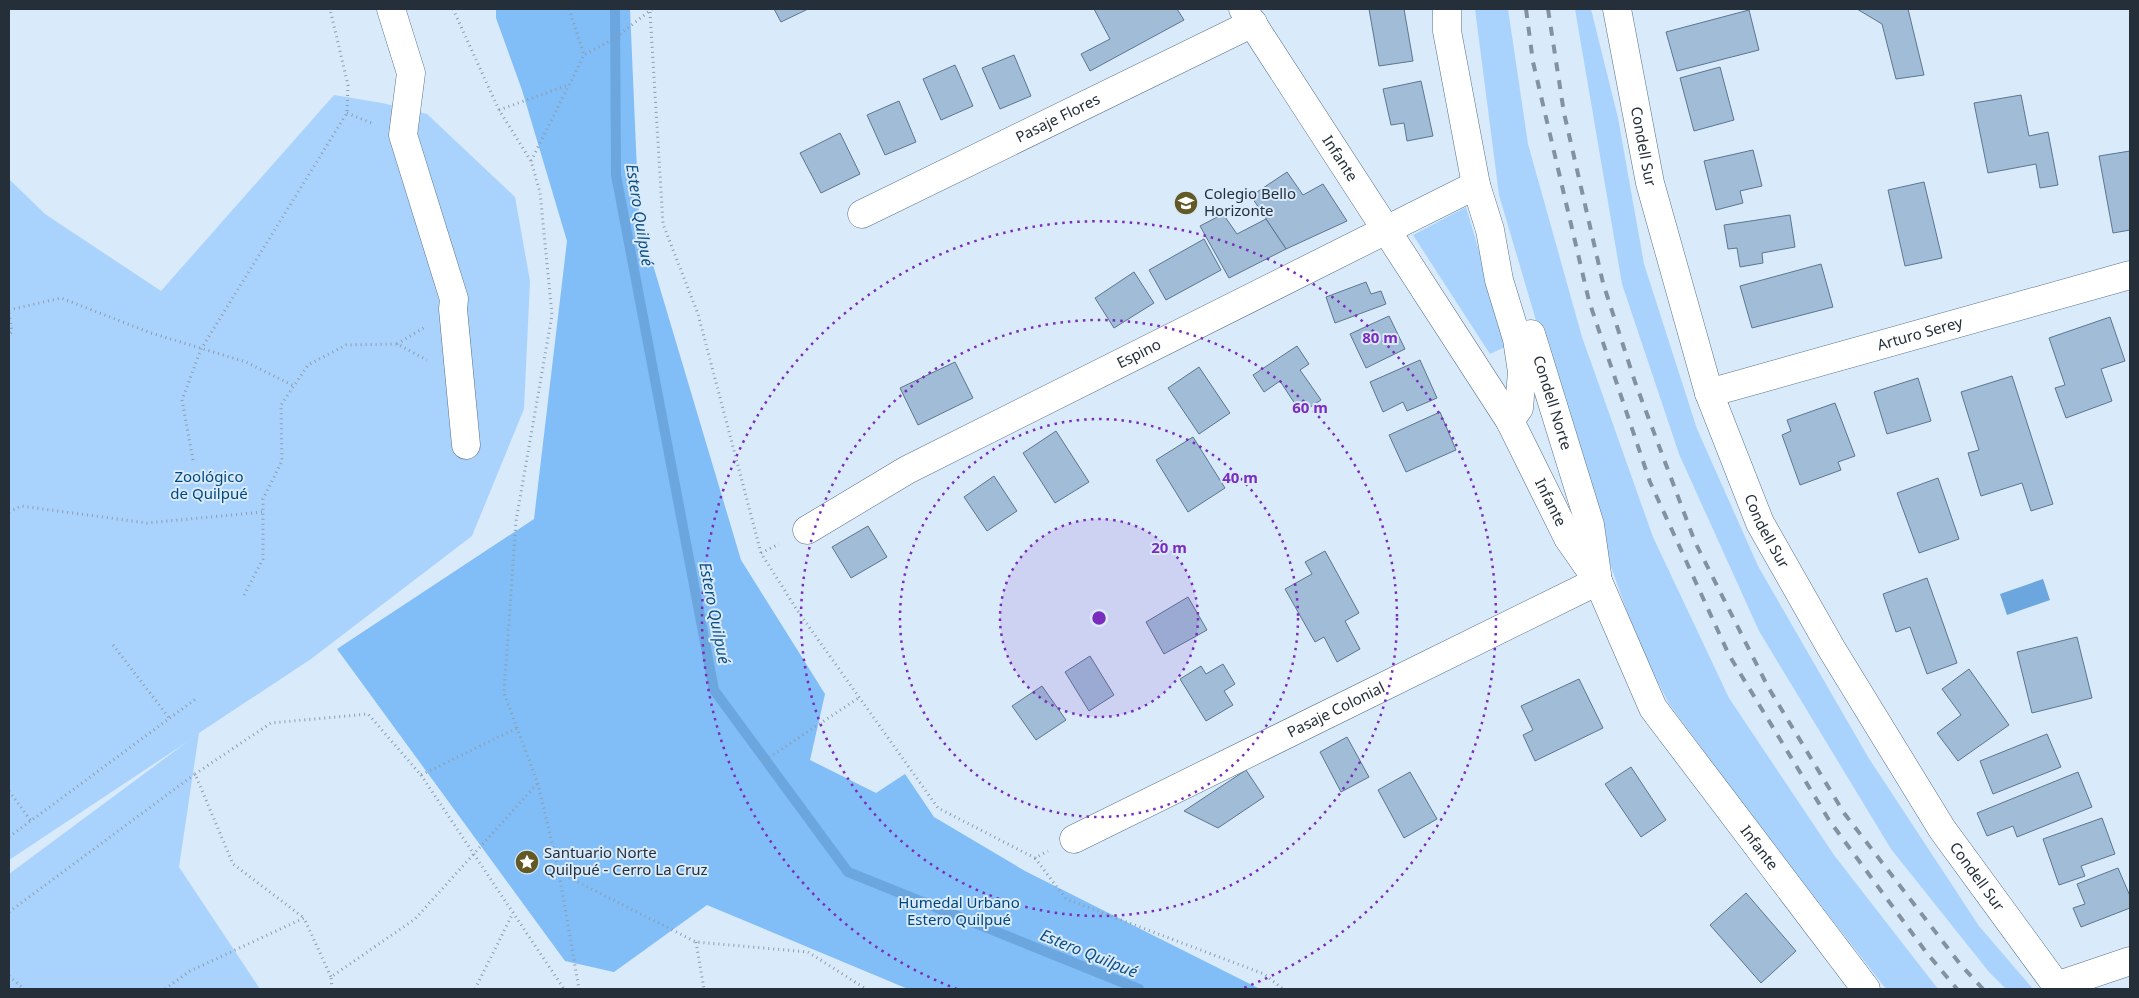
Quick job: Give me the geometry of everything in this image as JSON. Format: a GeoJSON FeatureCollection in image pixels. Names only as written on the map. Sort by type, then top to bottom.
{"type":"FeatureCollection","features":[{"type":"Feature","properties":{"kind":"street"},"geometry":{"type":"LineString","coordinates":[[391,9],[411,73],[403,135],[454,299],[453,309],[458,377],[466,445]]}},
{"type":"Feature","properties":{"kind":"street","name":"Condell Norte"},"geometry":{"type":"LineString","coordinates":[[1447,9],[1448,31],[1476,185],[1490,230],[1499,280],[1518,339],[1522,372],[1519,408],[1510,421]]}},
{"type":"Feature","properties":{"kind":"street","name":"Condell Sur"},"geometry":{"type":"LineString","coordinates":[[1617,9],[1650,183],[1709,392],[1760,522],[1831,648],[1942,828],[2058,988]]}},
{"type":"Feature","properties":{"kind":"street","name":"Pasaje Flores"},"geometry":{"type":"LineString","coordinates":[[862,214],[1248,16]]}},
{"type":"Feature","properties":{"kind":"street","name":"Infante"},"geometry":{"type":"LineString","coordinates":[[1248,16],[1510,421],[1568,538],[1598,581],[1653,708],[1866,989]]}},
{"type":"Feature","properties":{"kind":"street","name":"Espino"},"geometry":{"type":"LineString","coordinates":[[807,530],[907,470],[1476,185]]}},
{"type":"Feature","properties":{"kind":"street","name":"Condell Norte"},"geometry":{"type":"LineString","coordinates":[[1490,230],[1511,270],[1590,525],[1598,581]]}},
{"type":"Feature","properties":{"kind":"street","name":"Arturo Serey"},"geometry":{"type":"LineString","coordinates":[[1709,392],[2130,275]]}},
{"type":"Feature","properties":{"kind":"street","name":"Pasaje Colonial"},"geometry":{"type":"LineString","coordinates":[[1074,839],[1598,581]]}},
{"type":"Feature","properties":{"kind":"street"},"geometry":{"type":"LineString","coordinates":[[2058,988],[2130,961]]}},
{"type":"Feature","properties":{"kind":"path"},"geometry":{"type":"LineString","coordinates":[[193,460],[182,400],[201,349],[347,113],[348,85],[330,9]]}},
{"type":"Feature","properties":{"kind":"path"},"geometry":{"type":"LineString","coordinates":[[453,9],[499,110],[531,161],[540,192],[552,314],[516,521],[504,692],[538,784],[559,873],[579,989]]}},
{"type":"Feature","properties":{"kind":"path"},"geometry":{"type":"LineString","coordinates":[[568,9],[584,55]]}},
{"type":"Feature","properties":{"kind":"path"},"geometry":{"type":"LineString","coordinates":[[531,161],[584,55],[615,38],[651,10]]}},
{"type":"Feature","properties":{"kind":"path"},"geometry":{"type":"LineString","coordinates":[[651,10],[663,224],[698,314],[761,553],[798,610],[938,808],[1034,858],[1066,900],[1264,974],[1283,989]]}},
{"type":"Feature","properties":{"kind":"path"},"geometry":{"type":"LineString","coordinates":[[499,110],[569,84]]}},
{"type":"Feature","properties":{"kind":"path"},"geometry":{"type":"LineString","coordinates":[[9,335],[12,332],[9,312],[61,298],[151,333],[246,362],[294,386]]}},
{"type":"Feature","properties":{"kind":"path"},"geometry":{"type":"LineString","coordinates":[[244,595],[263,559],[262,499],[282,461],[281,405],[308,365],[346,345],[397,344],[458,377]]}},
{"type":"Feature","properties":{"kind":"path"},"geometry":{"type":"LineString","coordinates":[[9,512],[21,506],[146,523],[262,512]]}},
{"type":"Feature","properties":{"kind":"path"},"geometry":{"type":"LineString","coordinates":[[113,645],[170,719]]}},
{"type":"Feature","properties":{"kind":"path"},"geometry":{"type":"LineString","coordinates":[[766,760],[860,697]]}},
{"type":"Feature","properties":{"kind":"path"},"geometry":{"type":"LineString","coordinates":[[9,837],[197,698]]}},
{"type":"Feature","properties":{"kind":"path"},"geometry":{"type":"LineString","coordinates":[[9,912],[195,774],[271,723],[368,714],[421,775],[564,989]]}},
{"type":"Feature","properties":{"kind":"path"},"geometry":{"type":"LineString","coordinates":[[421,775],[517,728]]}},
{"type":"Feature","properties":{"kind":"path"},"geometry":{"type":"LineString","coordinates":[[195,774],[233,864],[304,918],[331,977],[332,989]]}},
{"type":"Feature","properties":{"kind":"path"},"geometry":{"type":"LineString","coordinates":[[331,977],[416,919],[538,784]]}},
{"type":"Feature","properties":{"kind":"path"},"geometry":{"type":"LineString","coordinates":[[9,791],[31,820]]}},
{"type":"Feature","properties":{"kind":"path"},"geometry":{"type":"LineString","coordinates":[[1034,858],[1074,839]]}},
{"type":"Feature","properties":{"kind":"path"},"geometry":{"type":"LineString","coordinates":[[559,873],[696,942],[808,952],[866,989]]}},
{"type":"Feature","properties":{"kind":"path"},"geometry":{"type":"LineString","coordinates":[[475,989],[513,912]]}},
{"type":"Feature","properties":{"kind":"path"},"geometry":{"type":"LineString","coordinates":[[165,989],[190,971],[304,918]]}},
{"type":"Feature","properties":{"kind":"path"},"geometry":{"type":"LineString","coordinates":[[696,942],[704,989]]}},
{"type":"Feature","properties":{"kind":"path"},"geometry":{"type":"LineString","coordinates":[[9,976],[24,989]]}},
{"type":"Feature","properties":{"kind":"green space","name":"Humedal Urbano Estero Quilpué"},"geometry":{"type":"Polygon","coordinates":[[[496,9],[630,9],[639,218],[741,560],[825,694],[810,760],[876,793],[905,774],[934,817],[1025,871],[1260,989],[908,989],[707,905],[614,972],[565,961],[337,649],[534,519],[567,241],[522,90],[496,18],[496,9]]]}},
{"type":"Feature","properties":{"kind":"green space"},"geometry":{"type":"Polygon","coordinates":[[[1475,9],[1508,9],[1528,144],[1582,337],[1653,537],[1729,698],[1834,855],[1938,989],[1886,989],[1756,822],[1669,704],[1638,643],[1597,527],[1499,195],[1475,9]]]}},
{"type":"Feature","properties":{"kind":"green space"},"geometry":{"type":"Polygon","coordinates":[[[1575,9],[1591,9],[1618,118],[1644,264],[1697,429],[1758,566],[1868,757],[1979,926],[2033,989],[2006,989],[1989,972],[1891,849],[1759,631],[1679,454],[1622,284],[1575,9]]]}},
{"type":"Feature","properties":{"kind":"green space","name":"Zoológico de Quilpué"},"geometry":{"type":"Polygon","coordinates":[[[334,95],[382,103],[427,114],[515,197],[530,281],[524,409],[472,536],[311,659],[199,733],[179,867],[260,989],[9,989],[9,874],[187,742],[9,860],[9,179],[45,214],[161,291],[334,95]]]}},
{"type":"Feature","properties":{"kind":"green space"},"geometry":{"type":"Polygon","coordinates":[[[1466,207],[1507,346],[1490,354],[1413,235],[1466,207]]]}},
{"type":"Feature","properties":{"kind":"shaded area"},"geometry":{"type":"Polygon","coordinates":[[[2043,579],[2050,600],[2007,615],[2000,594],[2043,579]]]}},
{"type":"Feature","properties":{"kind":"building"},"geometry":{"type":"Polygon","coordinates":[[[774,9],[808,9],[781,22],[774,9]]]}},
{"type":"Feature","properties":{"kind":"building"},"geometry":{"type":"Polygon","coordinates":[[[1094,9],[1177,9],[1184,20],[1090,71],[1081,54],[1110,39],[1094,9]]]}},
{"type":"Feature","properties":{"kind":"building"},"geometry":{"type":"Polygon","coordinates":[[[1369,9],[1404,9],[1413,61],[1379,66],[1369,9]]]}},
{"type":"Feature","properties":{"kind":"building"},"geometry":{"type":"Polygon","coordinates":[[[1857,9],[1908,9],[1924,75],[1896,79],[1882,24],[1857,9]]]}},
{"type":"Feature","properties":{"kind":"building"},"geometry":{"type":"Polygon","coordinates":[[[1749,10],[1759,50],[1677,71],[1666,32],[1749,10]]]}},
{"type":"Feature","properties":{"kind":"building"},"geometry":{"type":"Polygon","coordinates":[[[1014,55],[1031,96],[1000,109],[982,68],[1014,55]]]}},
{"type":"Feature","properties":{"kind":"building"},"geometry":{"type":"Polygon","coordinates":[[[955,65],[973,106],[941,120],[923,79],[955,65]]]}},
{"type":"Feature","properties":{"kind":"building"},"geometry":{"type":"Polygon","coordinates":[[[1720,67],[1734,120],[1694,131],[1680,78],[1720,67]]]}},
{"type":"Feature","properties":{"kind":"building"},"geometry":{"type":"Polygon","coordinates":[[[1421,81],[1433,136],[1407,141],[1404,123],[1391,125],[1383,89],[1421,81]]]}},
{"type":"Feature","properties":{"kind":"building"},"geometry":{"type":"Polygon","coordinates":[[[2021,95],[2029,136],[2048,132],[2058,185],[2040,188],[2036,164],[1988,173],[1974,103],[2021,95]]]}},
{"type":"Feature","properties":{"kind":"building"},"geometry":{"type":"Polygon","coordinates":[[[899,101],[916,142],[885,155],[867,115],[899,101]]]}},
{"type":"Feature","properties":{"kind":"building"},"geometry":{"type":"Polygon","coordinates":[[[840,133],[860,174],[821,193],[800,153],[840,133]]]}},
{"type":"Feature","properties":{"kind":"building"},"geometry":{"type":"Polygon","coordinates":[[[1753,150],[1762,186],[1740,191],[1743,203],[1716,210],[1704,161],[1753,150]]]}},
{"type":"Feature","properties":{"kind":"building"},"geometry":{"type":"Polygon","coordinates":[[[2130,151],[2130,230],[2113,233],[2099,156],[2130,151]]]}},
{"type":"Feature","properties":{"kind":"building"},"geometry":{"type":"Polygon","coordinates":[[[1287,172],[1303,195],[1323,184],[1347,221],[1286,249],[1251,196],[1287,172]]]}},
{"type":"Feature","properties":{"kind":"building"},"geometry":{"type":"Polygon","coordinates":[[[1924,182],[1942,258],[1905,266],[1888,190],[1924,182]]]}},
{"type":"Feature","properties":{"kind":"building"},"geometry":{"type":"Polygon","coordinates":[[[1223,214],[1237,234],[1266,219],[1286,249],[1229,278],[1200,226],[1223,214]]]}},
{"type":"Feature","properties":{"kind":"building"},"geometry":{"type":"Polygon","coordinates":[[[1790,215],[1795,247],[1762,253],[1763,263],[1740,267],[1737,248],[1728,249],[1724,225],[1790,215]]]}},
{"type":"Feature","properties":{"kind":"building"},"geometry":{"type":"Polygon","coordinates":[[[1204,239],[1221,270],[1166,300],[1149,270],[1204,239]]]}},
{"type":"Feature","properties":{"kind":"building"},"geometry":{"type":"Polygon","coordinates":[[[1821,264],[1833,307],[1752,328],[1740,286],[1821,264]]]}},
{"type":"Feature","properties":{"kind":"building"},"geometry":{"type":"Polygon","coordinates":[[[1134,272],[1154,303],[1114,328],[1095,298],[1134,272]]]}},
{"type":"Feature","properties":{"kind":"building"},"geometry":{"type":"Polygon","coordinates":[[[1366,282],[1371,294],[1381,291],[1386,304],[1335,323],[1326,297],[1366,282]]]}},
{"type":"Feature","properties":{"kind":"building"},"geometry":{"type":"Polygon","coordinates":[[[1389,316],[1405,349],[1366,368],[1350,334],[1389,316]]]}},
{"type":"Feature","properties":{"kind":"building"},"geometry":{"type":"Polygon","coordinates":[[[2110,317],[2125,361],[2101,369],[2112,401],[2066,418],[2055,388],[2065,385],[2049,338],[2110,317]]]}},
{"type":"Feature","properties":{"kind":"building"},"geometry":{"type":"Polygon","coordinates":[[[1297,346],[1309,364],[1300,370],[1321,400],[1301,413],[1280,381],[1264,392],[1253,375],[1297,346]]]}},
{"type":"Feature","properties":{"kind":"building"},"geometry":{"type":"Polygon","coordinates":[[[1420,360],[1437,398],[1407,411],[1403,402],[1383,412],[1370,382],[1420,360]]]}},
{"type":"Feature","properties":{"kind":"building"},"geometry":{"type":"Polygon","coordinates":[[[955,362],[973,398],[918,425],[900,388],[955,362]]]}},
{"type":"Feature","properties":{"kind":"building"},"geometry":{"type":"Polygon","coordinates":[[[1199,367],[1230,413],[1199,434],[1168,388],[1199,367]]]}},
{"type":"Feature","properties":{"kind":"building"},"geometry":{"type":"Polygon","coordinates":[[[2012,376],[2053,504],[2031,511],[2022,483],[1981,496],[1968,453],[1979,450],[1961,392],[2012,376]]]}},
{"type":"Feature","properties":{"kind":"building"},"geometry":{"type":"Polygon","coordinates":[[[1918,378],[1931,421],[1887,434],[1874,392],[1918,378]]]}},
{"type":"Feature","properties":{"kind":"building"},"geometry":{"type":"Polygon","coordinates":[[[1835,403],[1855,456],[1838,462],[1841,470],[1800,485],[1782,435],[1791,431],[1787,420],[1835,403]]]}},
{"type":"Feature","properties":{"kind":"building"},"geometry":{"type":"Polygon","coordinates":[[[1440,412],[1456,450],[1406,472],[1389,435],[1440,412]]]}},
{"type":"Feature","properties":{"kind":"building"},"geometry":{"type":"Polygon","coordinates":[[[1056,431],[1089,482],[1055,503],[1023,453],[1056,431]]]}},
{"type":"Feature","properties":{"kind":"building"},"geometry":{"type":"Polygon","coordinates":[[[1193,437],[1225,488],[1188,512],[1156,460],[1193,437]]]}},
{"type":"Feature","properties":{"kind":"building"},"geometry":{"type":"Polygon","coordinates":[[[994,476],[1017,511],[987,531],[964,497],[994,476]]]}},
{"type":"Feature","properties":{"kind":"building"},"geometry":{"type":"Polygon","coordinates":[[[1938,478],[1959,539],[1919,553],[1897,493],[1938,478]]]}},
{"type":"Feature","properties":{"kind":"building"},"geometry":{"type":"Polygon","coordinates":[[[868,526],[887,557],[851,578],[832,547],[868,526]]]}},
{"type":"Feature","properties":{"kind":"building"},"geometry":{"type":"Polygon","coordinates":[[[1325,551],[1359,613],[1345,621],[1360,649],[1337,662],[1324,637],[1315,642],[1285,589],[1312,574],[1305,562],[1325,551]]]}},
{"type":"Feature","properties":{"kind":"building"},"geometry":{"type":"Polygon","coordinates":[[[1927,578],[1957,663],[1927,674],[1910,627],[1896,632],[1883,594],[1927,578]]]}},
{"type":"Feature","properties":{"kind":"building"},"geometry":{"type":"Polygon","coordinates":[[[1188,597],[1207,630],[1164,654],[1146,622],[1188,597]]]}},
{"type":"Feature","properties":{"kind":"building"},"geometry":{"type":"Polygon","coordinates":[[[2077,637],[2092,698],[2032,713],[2017,652],[2077,637]]]}},
{"type":"Feature","properties":{"kind":"building"},"geometry":{"type":"Polygon","coordinates":[[[1090,656],[1114,695],[1089,711],[1065,672],[1090,656]]]}},
{"type":"Feature","properties":{"kind":"building"},"geometry":{"type":"Polygon","coordinates":[[[1223,664],[1235,684],[1224,691],[1233,705],[1206,721],[1180,679],[1201,666],[1206,674],[1223,664]]]}},
{"type":"Feature","properties":{"kind":"building"},"geometry":{"type":"Polygon","coordinates":[[[1969,669],[2009,725],[1958,761],[1937,733],[1961,715],[1942,689],[1969,669]]]}},
{"type":"Feature","properties":{"kind":"building"},"geometry":{"type":"Polygon","coordinates":[[[1579,679],[1603,728],[1535,761],[1523,735],[1533,730],[1521,706],[1579,679]]]}},
{"type":"Feature","properties":{"kind":"building"},"geometry":{"type":"Polygon","coordinates":[[[1042,686],[1066,720],[1036,740],[1012,706],[1042,686]]]}},
{"type":"Feature","properties":{"kind":"building"},"geometry":{"type":"Polygon","coordinates":[[[2047,734],[2061,767],[1993,794],[1980,761],[2047,734]]]}},
{"type":"Feature","properties":{"kind":"building"},"geometry":{"type":"Polygon","coordinates":[[[1347,737],[1369,777],[1341,792],[1320,752],[1347,737]]]}},
{"type":"Feature","properties":{"kind":"building"},"geometry":{"type":"Polygon","coordinates":[[[1631,767],[1666,820],[1641,837],[1605,784],[1631,767]]]}},
{"type":"Feature","properties":{"kind":"building"},"geometry":{"type":"Polygon","coordinates":[[[1246,770],[1264,797],[1218,828],[1184,811],[1246,770]]]}},
{"type":"Feature","properties":{"kind":"building"},"geometry":{"type":"Polygon","coordinates":[[[1410,772],[1437,819],[1404,838],[1378,790],[1410,772]]]}},
{"type":"Feature","properties":{"kind":"building"},"geometry":{"type":"Polygon","coordinates":[[[2078,772],[2092,807],[2017,837],[2013,826],[1987,836],[1977,813],[2078,772]]]}},
{"type":"Feature","properties":{"kind":"building"},"geometry":{"type":"Polygon","coordinates":[[[2102,818],[2115,854],[2081,866],[2085,876],[2059,885],[2043,839],[2102,818]]]}},
{"type":"Feature","properties":{"kind":"building"},"geometry":{"type":"Polygon","coordinates":[[[2118,868],[2130,896],[2130,908],[2081,927],[2073,908],[2085,904],[2077,884],[2118,868]]]}},
{"type":"Feature","properties":{"kind":"building"},"geometry":{"type":"Polygon","coordinates":[[[1746,893],[1796,951],[1761,983],[1710,925],[1746,893]]]}},
{"type":"Feature","properties":{"kind":"waterway","name":"Estero Quilpué"},"geometry":{"type":"LineString","coordinates":[[615,9],[616,175],[714,690],[848,872],[1139,989]]}},
{"type":"Feature","properties":{"kind":"railway"},"geometry":{"type":"LineString","coordinates":[[1526,9],[1533,62],[1589,301],[1650,482],[1729,655],[1829,820],[1926,952],[1957,989]]}},
{"type":"Feature","properties":{"kind":"railway"},"geometry":{"type":"LineString","coordinates":[[1548,9],[1564,113],[1603,283],[1635,382],[1695,542],[1768,687],[1844,813],[1960,964],[1983,989]]}},
{"type":"Feature","properties":{"kind":"place","name":"Colegio Bello Horizonte"},"geometry":{"type":"Point","coordinates":[1186,203]}},
{"type":"Feature","properties":{"kind":"place","name":"Santuario Norte Quilpué - Cerro La Cruz"},"geometry":{"type":"Point","coordinates":[527,862]}}]}
